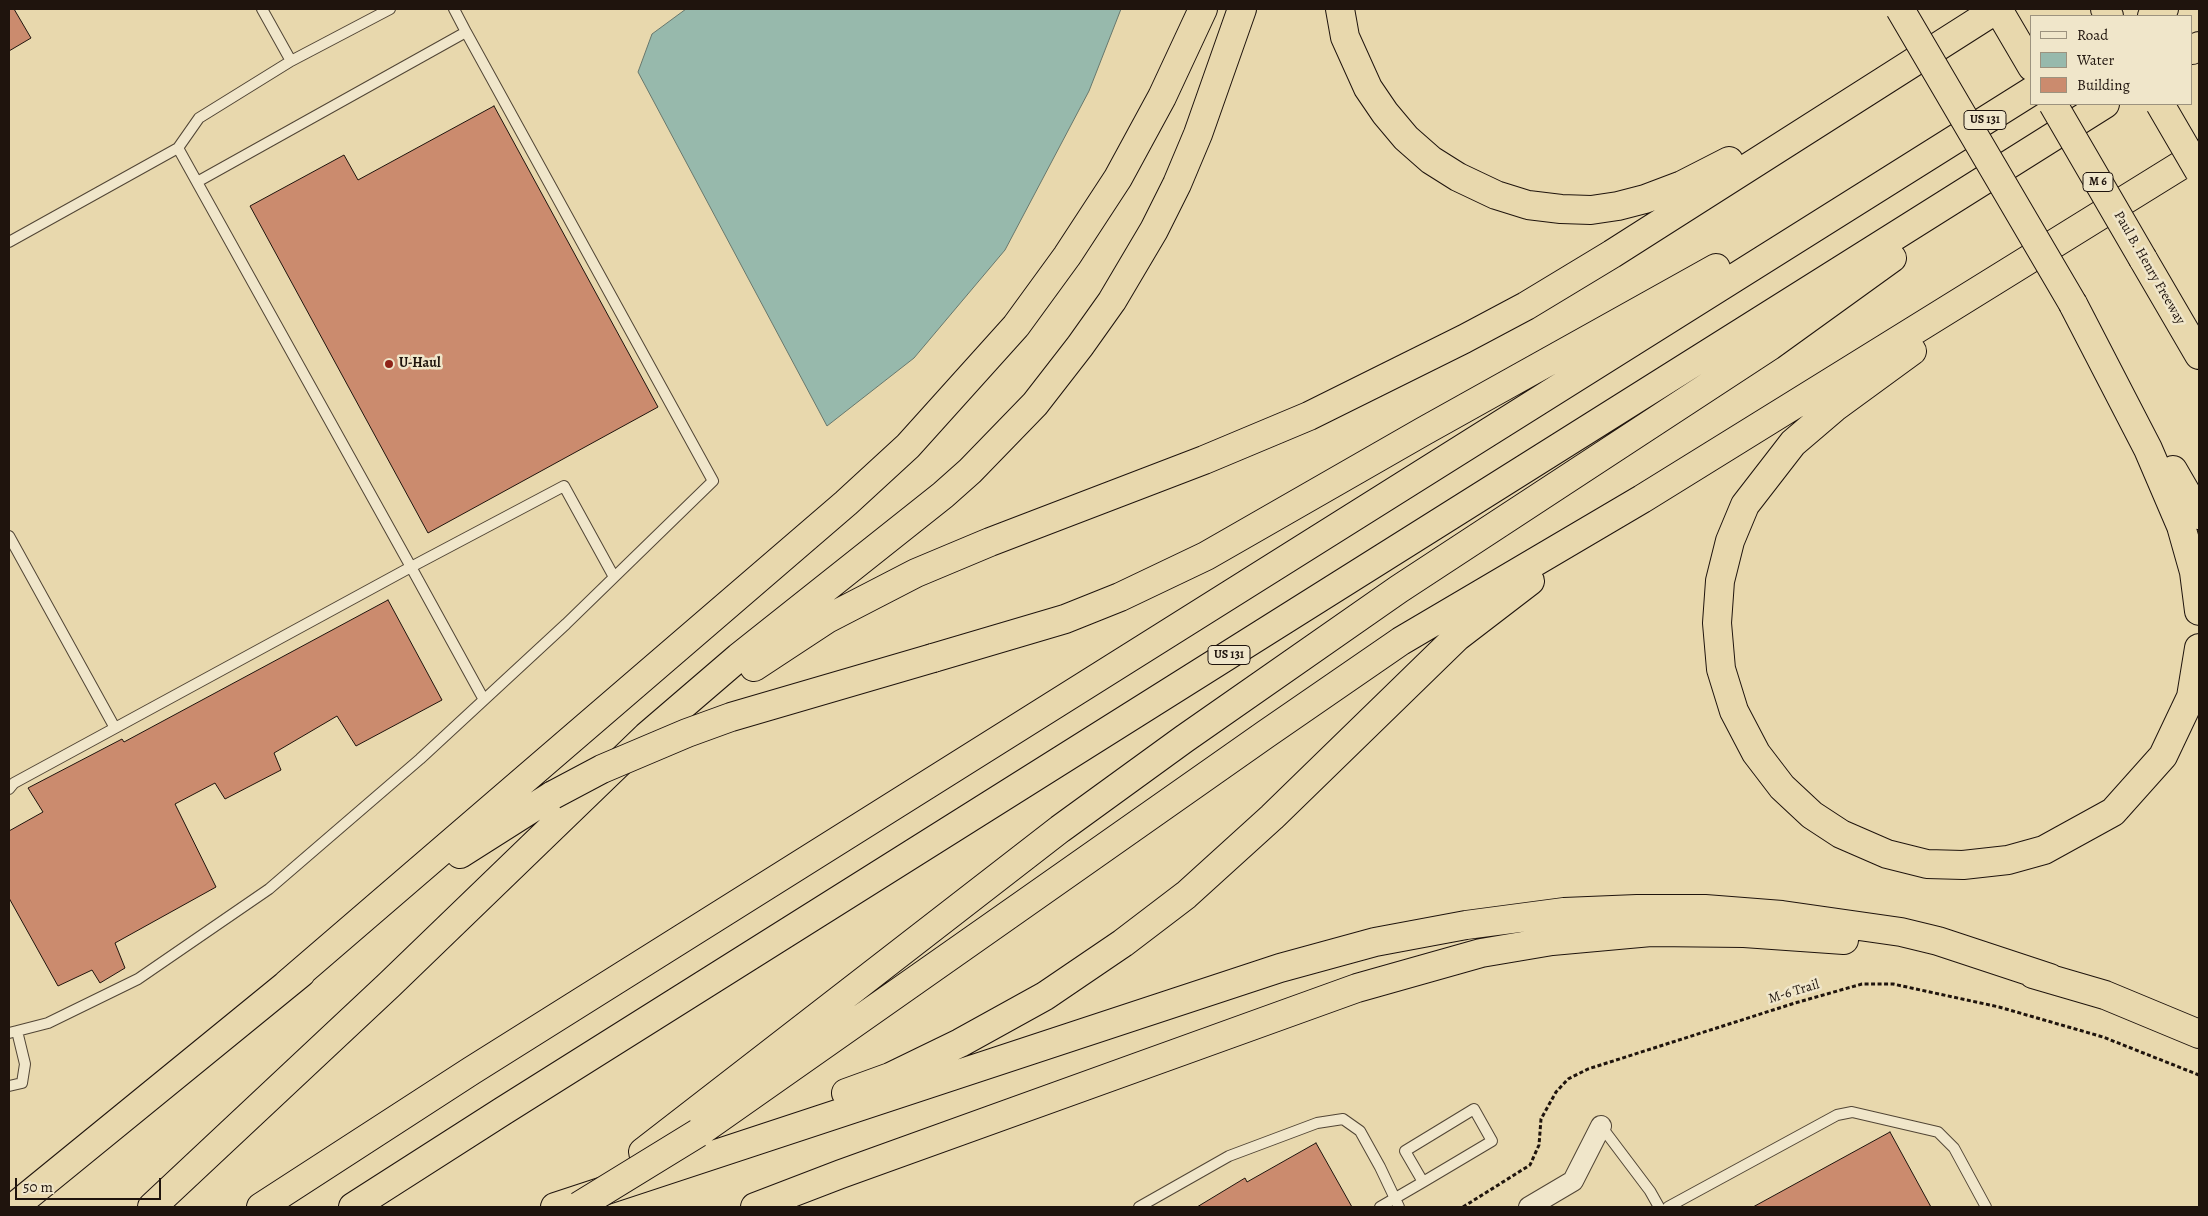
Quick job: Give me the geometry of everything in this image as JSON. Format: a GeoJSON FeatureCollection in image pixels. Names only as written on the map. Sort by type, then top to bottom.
{"type":"FeatureCollection","features":[{"type":"Feature","properties":{"kind":"highway"},"geometry":{"type":"LineString","coordinates":[[14,1207],[287,984],[846,503],[908,446],[1016,326],[1068,256],[1122,170],[1162,97],[1203,9]]}},
{"type":"Feature","properties":{"kind":"highway"},"geometry":{"type":"LineString","coordinates":[[563,801],[950,489],[1035,404],[1112,301],[1154,230],[1177,184],[1198,134],[1242,9]]}},
{"type":"Feature","properties":{"kind":"highway"},"geometry":{"type":"LineString","coordinates":[[1340,9],[1345,37],[1368,88],[1385,113],[1406,138],[1431,160],[1458,177],[1496,195],[1528,205],[1591,210],[1645,200],[1682,185],[1886,80]]}},
{"type":"Feature","properties":{"kind":"highway"},"geometry":{"type":"LineString","coordinates":[[1900,9],[2199,515]]}},
{"type":"Feature","properties":{"kind":"highway"},"geometry":{"type":"LineString","coordinates":[[287,984],[438,869],[563,801],[728,685],[827,619],[887,587],[944,560],[1204,460],[1309,416],[1464,339],[1526,306],[1612,254],[1997,9],[2030,64]]}},
{"type":"Feature","properties":{"kind":"highway","name":"US 131"},"geometry":{"type":"LineString","coordinates":[[261,1207],[488,1061],[2030,92]]}},
{"type":"Feature","properties":{"kind":"highway","name":"Paul B. Henry Freeway"},"geometry":{"type":"LineString","coordinates":[[2054,105],[2199,355]]}},
{"type":"Feature","properties":{"kind":"highway"},"geometry":{"type":"LineString","coordinates":[[2161,105],[2199,171]]}},
{"type":"Feature","properties":{"kind":"highway"},"geometry":{"type":"LineString","coordinates":[[570,1206],[643,1152],[1060,829],[1184,739],[1407,584],[1777,341],[2101,106]]}},
{"type":"Feature","properties":{"kind":"highway","name":"US 131"},"geometry":{"type":"LineString","coordinates":[[353,1207],[610,1043],[1657,387],[2101,106]]}},
{"type":"Feature","properties":{"kind":"highway"},"geometry":{"type":"LineString","coordinates":[[152,1207],[390,985],[563,801],[602,769],[696,729],[740,714],[1065,619],[1120,597],[1206,556],[1424,431],[1708,273],[1938,149]]}},
{"type":"Feature","properties":{"kind":"highway"},"geometry":{"type":"LineString","coordinates":[[570,1206],[698,1133],[1266,734],[1401,642],[1642,499],[2199,154]]}},
{"type":"Feature","properties":{"kind":"highway"},"geometry":{"type":"LineString","coordinates":[[2010,271],[1962,314],[1811,427],[1793,443],[1746,505],[1730,541],[1720,581],[1717,623],[1721,669],[1734,711],[1756,753],[1782,787],[1812,815],[1841,834],[1887,854],[1927,864],[1963,865],[2008,860],[2044,850],[2085,829],[2113,812],[2135,789],[2163,756],[2178,726],[2191,697],[2199,648]]}},
{"type":"Feature","properties":{"kind":"highway"},"geometry":{"type":"LineString","coordinates":[[2073,304],[2148,449],[2181,526],[2194,572],[2199,611]]}},
{"type":"Feature","properties":{"kind":"highway"},"geometry":{"type":"LineString","coordinates":[[570,1206],[782,1116],[890,1077],[960,1043],[1045,996],[1123,943],[1186,895],[1272,817],[1457,637],[1642,499]]}},
{"type":"Feature","properties":{"kind":"highway"},"geometry":{"type":"LineString","coordinates":[[570,1206],[1280,968],[1375,942],[1466,925],[1564,912],[1705,909],[1782,914],[1901,932],[1938,941],[2105,995],[2199,1034]]}},
{"type":"Feature","properties":{"kind":"highway"},"geometry":{"type":"LineString","coordinates":[[755,1207],[841,1174],[1357,988],[1481,953],[1552,941],[1651,932],[1744,933],[1836,939],[1963,959],[2050,978]]}},
{"type":"Feature","properties":{"kind":"street"},"geometry":{"type":"LineString","coordinates":[[1529,1207],[1573,1181],[1601,1126]]}},
{"type":"Feature","properties":{"kind":"lane"},"geometry":{"type":"LineString","coordinates":[[262,9],[291,61]]}},
{"type":"Feature","properties":{"kind":"lane"},"geometry":{"type":"LineString","coordinates":[[9,242],[178,148],[199,118],[291,61],[390,9]]}},
{"type":"Feature","properties":{"kind":"lane"},"geometry":{"type":"LineString","coordinates":[[9,1086],[22,1083],[25,1064],[13,1032],[48,1024],[138,979],[269,889],[420,758],[614,577],[713,481],[454,9]]}},
{"type":"Feature","properties":{"kind":"lane"},"geometry":{"type":"LineString","coordinates":[[196,182],[466,32]]}},
{"type":"Feature","properties":{"kind":"lane"},"geometry":{"type":"LineString","coordinates":[[178,148],[483,698]]}},
{"type":"Feature","properties":{"kind":"lane"},"geometry":{"type":"LineString","coordinates":[[9,789],[14,783],[564,486],[614,577]]}},
{"type":"Feature","properties":{"kind":"lane"},"geometry":{"type":"LineString","coordinates":[[9,536],[115,728]]}},
{"type":"Feature","properties":{"kind":"lane"},"geometry":{"type":"LineString","coordinates":[[1380,1207],[1396,1203],[1423,1182],[1492,1141],[1474,1109],[1404,1151],[1423,1182]]}},
{"type":"Feature","properties":{"kind":"lane"},"geometry":{"type":"LineString","coordinates":[[1668,1207],[1837,1115],[1852,1112],[1938,1132],[1954,1148],[1986,1207]]}},
{"type":"Feature","properties":{"kind":"lane"},"geometry":{"type":"LineString","coordinates":[[1139,1207],[1229,1156],[1317,1123],[1343,1119],[1360,1130],[1380,1167],[1396,1203]]}},
{"type":"Feature","properties":{"kind":"lane"},"geometry":{"type":"LineString","coordinates":[[1601,1126],[1650,1191],[1658,1207]]}},
{"type":"Feature","properties":{"kind":"path","name":"M-6 Trail"},"geometry":{"type":"LineString","coordinates":[[1463,1207],[1530,1165],[1539,1145],[1541,1119],[1556,1092],[1568,1079],[1588,1069],[1795,1003],[1862,984],[1893,984],[1999,1008],[2103,1037],[2199,1075]]}},
{"type":"Feature","properties":{"kind":"water"},"geometry":{"type":"Polygon","coordinates":[[[686,9],[1121,9],[1089,91],[1005,250],[914,358],[827,426],[638,72],[652,34],[686,9]]]}},
{"type":"Feature","properties":{"kind":"building"},"geometry":{"type":"Polygon","coordinates":[[[9,9],[14,9],[31,38],[9,51],[9,9]]]}},
{"type":"Feature","properties":{"kind":"building"},"geometry":{"type":"Polygon","coordinates":[[[494,106],[658,407],[428,533],[250,206],[344,155],[358,180],[494,106]]]}},
{"type":"Feature","properties":{"kind":"building"},"geometry":{"type":"Polygon","coordinates":[[[388,600],[442,700],[356,746],[337,716],[274,753],[281,770],[225,799],[215,783],[175,804],[216,887],[115,943],[125,968],[100,983],[92,970],[58,986],[9,898],[9,831],[43,812],[28,788],[122,739],[124,742],[388,600]]]}},
{"type":"Feature","properties":{"kind":"building"},"geometry":{"type":"Polygon","coordinates":[[[1890,1132],[1931,1207],[1753,1207],[1890,1132]]]}},
{"type":"Feature","properties":{"kind":"building"},"geometry":{"type":"Polygon","coordinates":[[[1316,1143],[1352,1207],[1197,1207],[1245,1178],[1247,1182],[1316,1143]]]}},
{"type":"Feature","properties":{"kind":"place","name":"U-Haul"},"geometry":{"type":"Point","coordinates":[389,364]}}]}
